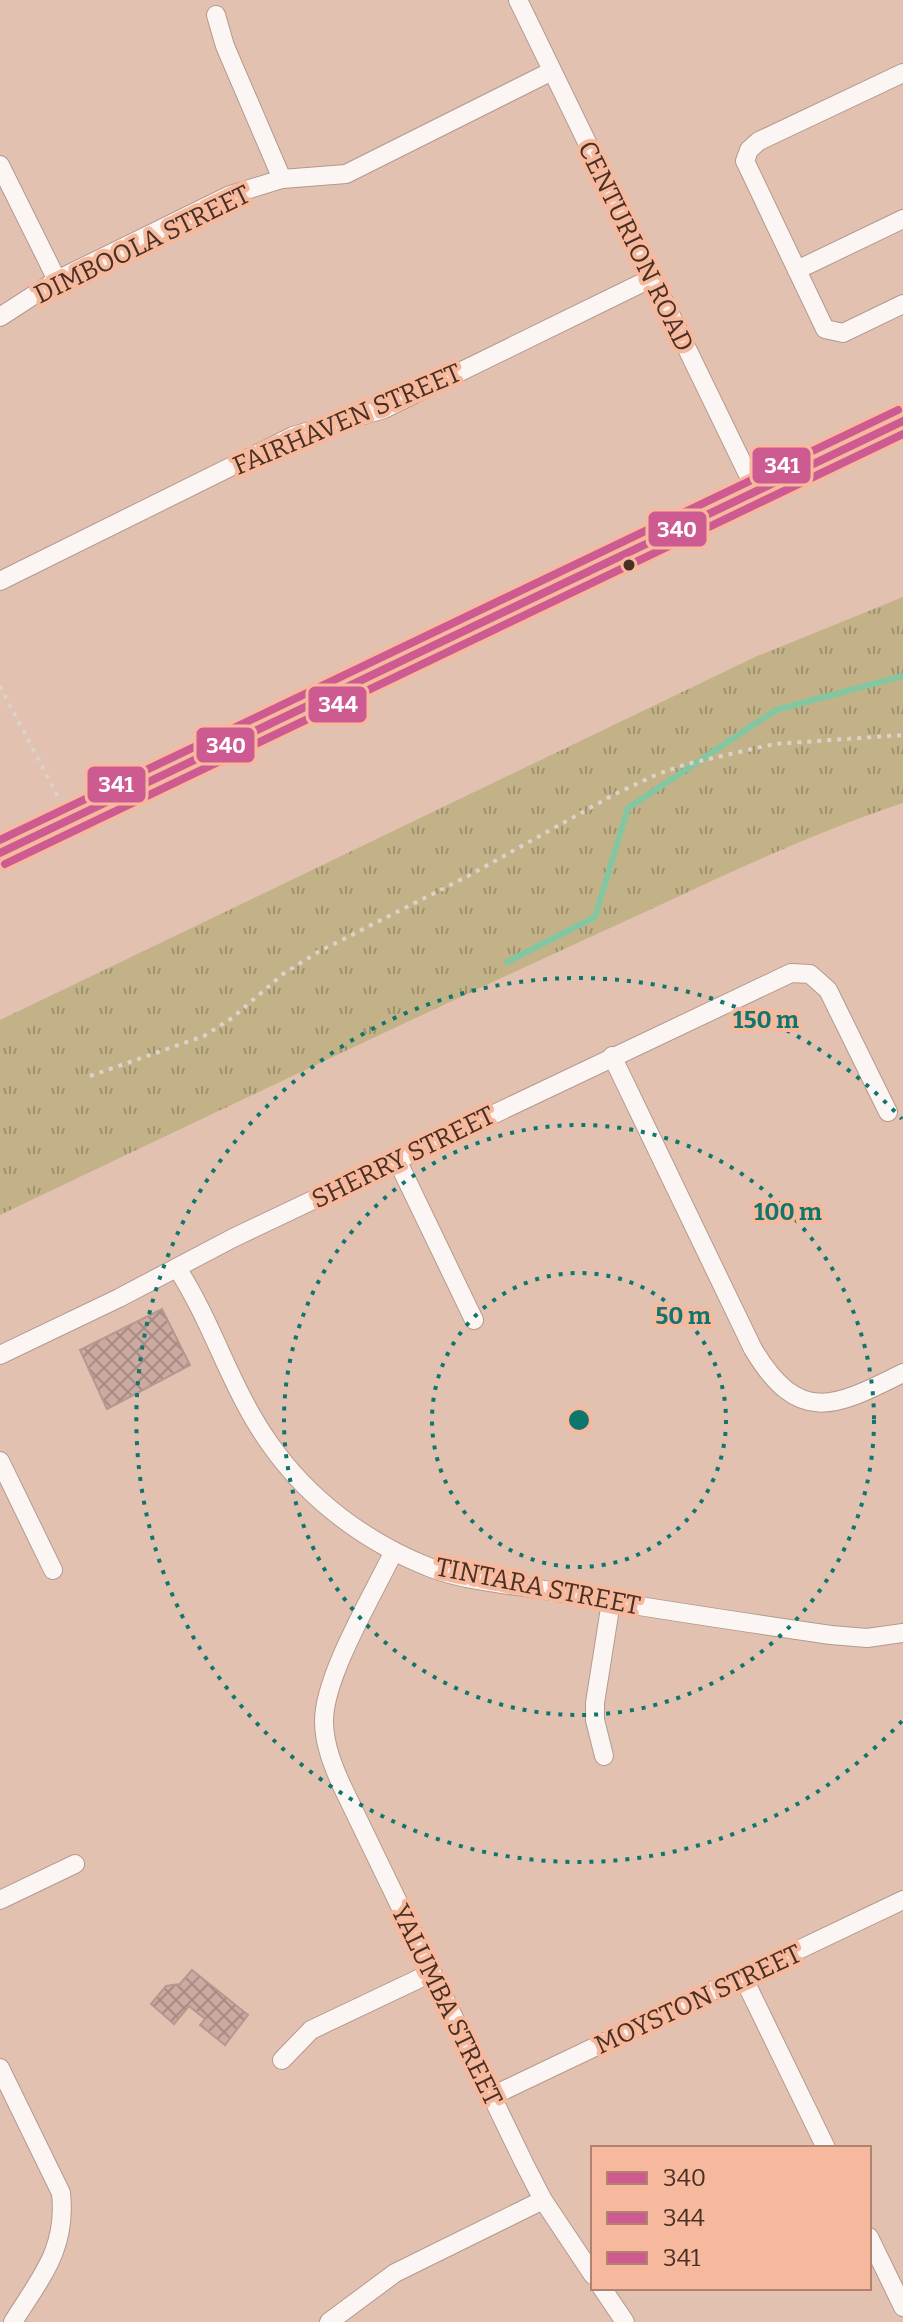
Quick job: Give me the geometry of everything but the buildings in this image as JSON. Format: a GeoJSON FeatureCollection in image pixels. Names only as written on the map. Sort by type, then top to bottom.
{"type":"FeatureCollection","features":[{"type":"Feature","properties":{"kind":"street","name":"CENTURION ROAD"},"geometry":{"type":"LineString","coordinates":[[518,0],[756,491]]}},
{"type":"Feature","properties":{"kind":"street"},"geometry":{"type":"LineString","coordinates":[[216,15],[225,46],[282,179]]}},
{"type":"Feature","properties":{"kind":"street","name":"DIMBOOLA STREET"},"geometry":{"type":"LineString","coordinates":[[0,317],[57,280],[230,195],[282,179],[346,174],[552,71]]}},
{"type":"Feature","properties":{"kind":"street"},"geometry":{"type":"LineString","coordinates":[[903,73],[759,141],[749,150],[745,161],[825,329],[843,333],[903,304]]}},
{"type":"Feature","properties":{"kind":"street"},"geometry":{"type":"LineString","coordinates":[[0,165],[57,280]]}},
{"type":"Feature","properties":{"kind":"street"},"geometry":{"type":"LineString","coordinates":[[797,270],[903,219]]}},
{"type":"Feature","properties":{"kind":"street","name":"FAIRHAVEN STREET"},"geometry":{"type":"LineString","coordinates":[[0,581],[293,436],[384,409],[652,278]]}},
{"type":"Feature","properties":{"kind":"street"},"geometry":{"type":"LineString","coordinates":[[0,853],[903,421]]}},
{"type":"Feature","properties":{"kind":"street","name":"SHERRY STREET"},"geometry":{"type":"LineString","coordinates":[[0,1355],[612,1056],[781,976],[801,972],[813,965],[835,1002],[888,1112]]}},
{"type":"Feature","properties":{"kind":"street"},"geometry":{"type":"LineString","coordinates":[[612,1056],[753,1349],[775,1380],[800,1397],[828,1403],[857,1396],[903,1373]]}},
{"type":"Feature","properties":{"kind":"street"},"geometry":{"type":"LineString","coordinates":[[397,1160],[474,1320]]}},
{"type":"Feature","properties":{"kind":"street","name":"TINTARA STREET"},"geometry":{"type":"LineString","coordinates":[[177,1268],[252,1417],[270,1445],[322,1503],[394,1551],[434,1569],[455,1574],[611,1602],[831,1635],[867,1638],[903,1633]]}},
{"type":"Feature","properties":{"kind":"street"},"geometry":{"type":"LineString","coordinates":[[0,1461],[53,1570]]}},
{"type":"Feature","properties":{"kind":"street","name":"YALUMBA STREET"},"geometry":{"type":"LineString","coordinates":[[394,1551],[333,1677],[315,1725],[431,1973],[543,2200],[591,2272]]}},
{"type":"Feature","properties":{"kind":"street"},"geometry":{"type":"LineString","coordinates":[[604,1756],[595,1720],[595,1703],[611,1602]]}},
{"type":"Feature","properties":{"kind":"street"},"geometry":{"type":"LineString","coordinates":[[0,1900],[75,1864]]}},
{"type":"Feature","properties":{"kind":"street","name":"MOYSTON STREET"},"geometry":{"type":"LineString","coordinates":[[492,2096],[903,1900]]}},
{"type":"Feature","properties":{"kind":"street"},"geometry":{"type":"LineString","coordinates":[[282,2060],[311,2030],[431,1973]]}},
{"type":"Feature","properties":{"kind":"street"},"geometry":{"type":"LineString","coordinates":[[743,1977],[825,2146]]}},
{"type":"Feature","properties":{"kind":"street"},"geometry":{"type":"LineString","coordinates":[[0,2068],[61,2193],[63,2216],[54,2255],[13,2322]]}},
{"type":"Feature","properties":{"kind":"street"},"geometry":{"type":"LineString","coordinates":[[329,2322],[395,2273],[543,2200]]}},
{"type":"Feature","properties":{"kind":"street"},"geometry":{"type":"LineString","coordinates":[[871,2241],[903,2307]]}},
{"type":"Feature","properties":{"kind":"street"},"geometry":{"type":"LineString","coordinates":[[603,2290],[625,2322]]}},
{"type":"Feature","properties":{"kind":"path"},"geometry":{"type":"LineString","coordinates":[[0,686],[59,799]]}},
{"type":"Feature","properties":{"kind":"path"},"geometry":{"type":"LineString","coordinates":[[90,1076],[204,1036],[232,1018],[283,974],[318,952],[658,774],[687,764],[774,744],[903,735]]}},
{"type":"Feature","properties":{"kind":"green space"},"geometry":{"type":"Polygon","coordinates":[[[903,597],[903,803],[782,849],[703,885],[0,1215],[0,1020],[755,657],[903,597]]]}},
{"type":"Feature","properties":{"kind":"waterway"},"geometry":{"type":"LineString","coordinates":[[507,962],[595,917],[628,808],[776,710],[903,676]]}},
{"type":"Feature","properties":{"kind":"transit line","name":"341"},"geometry":{"type":"LineString","coordinates":[[0,840],[898,410]]}},
{"type":"Feature","properties":{"kind":"transit line","name":"340"},"geometry":{"type":"LineString","coordinates":[[0,853],[903,421]]}},
{"type":"Feature","properties":{"kind":"transit line","name":"344"},"geometry":{"type":"LineString","coordinates":[[5,864],[903,434]]}}]}
